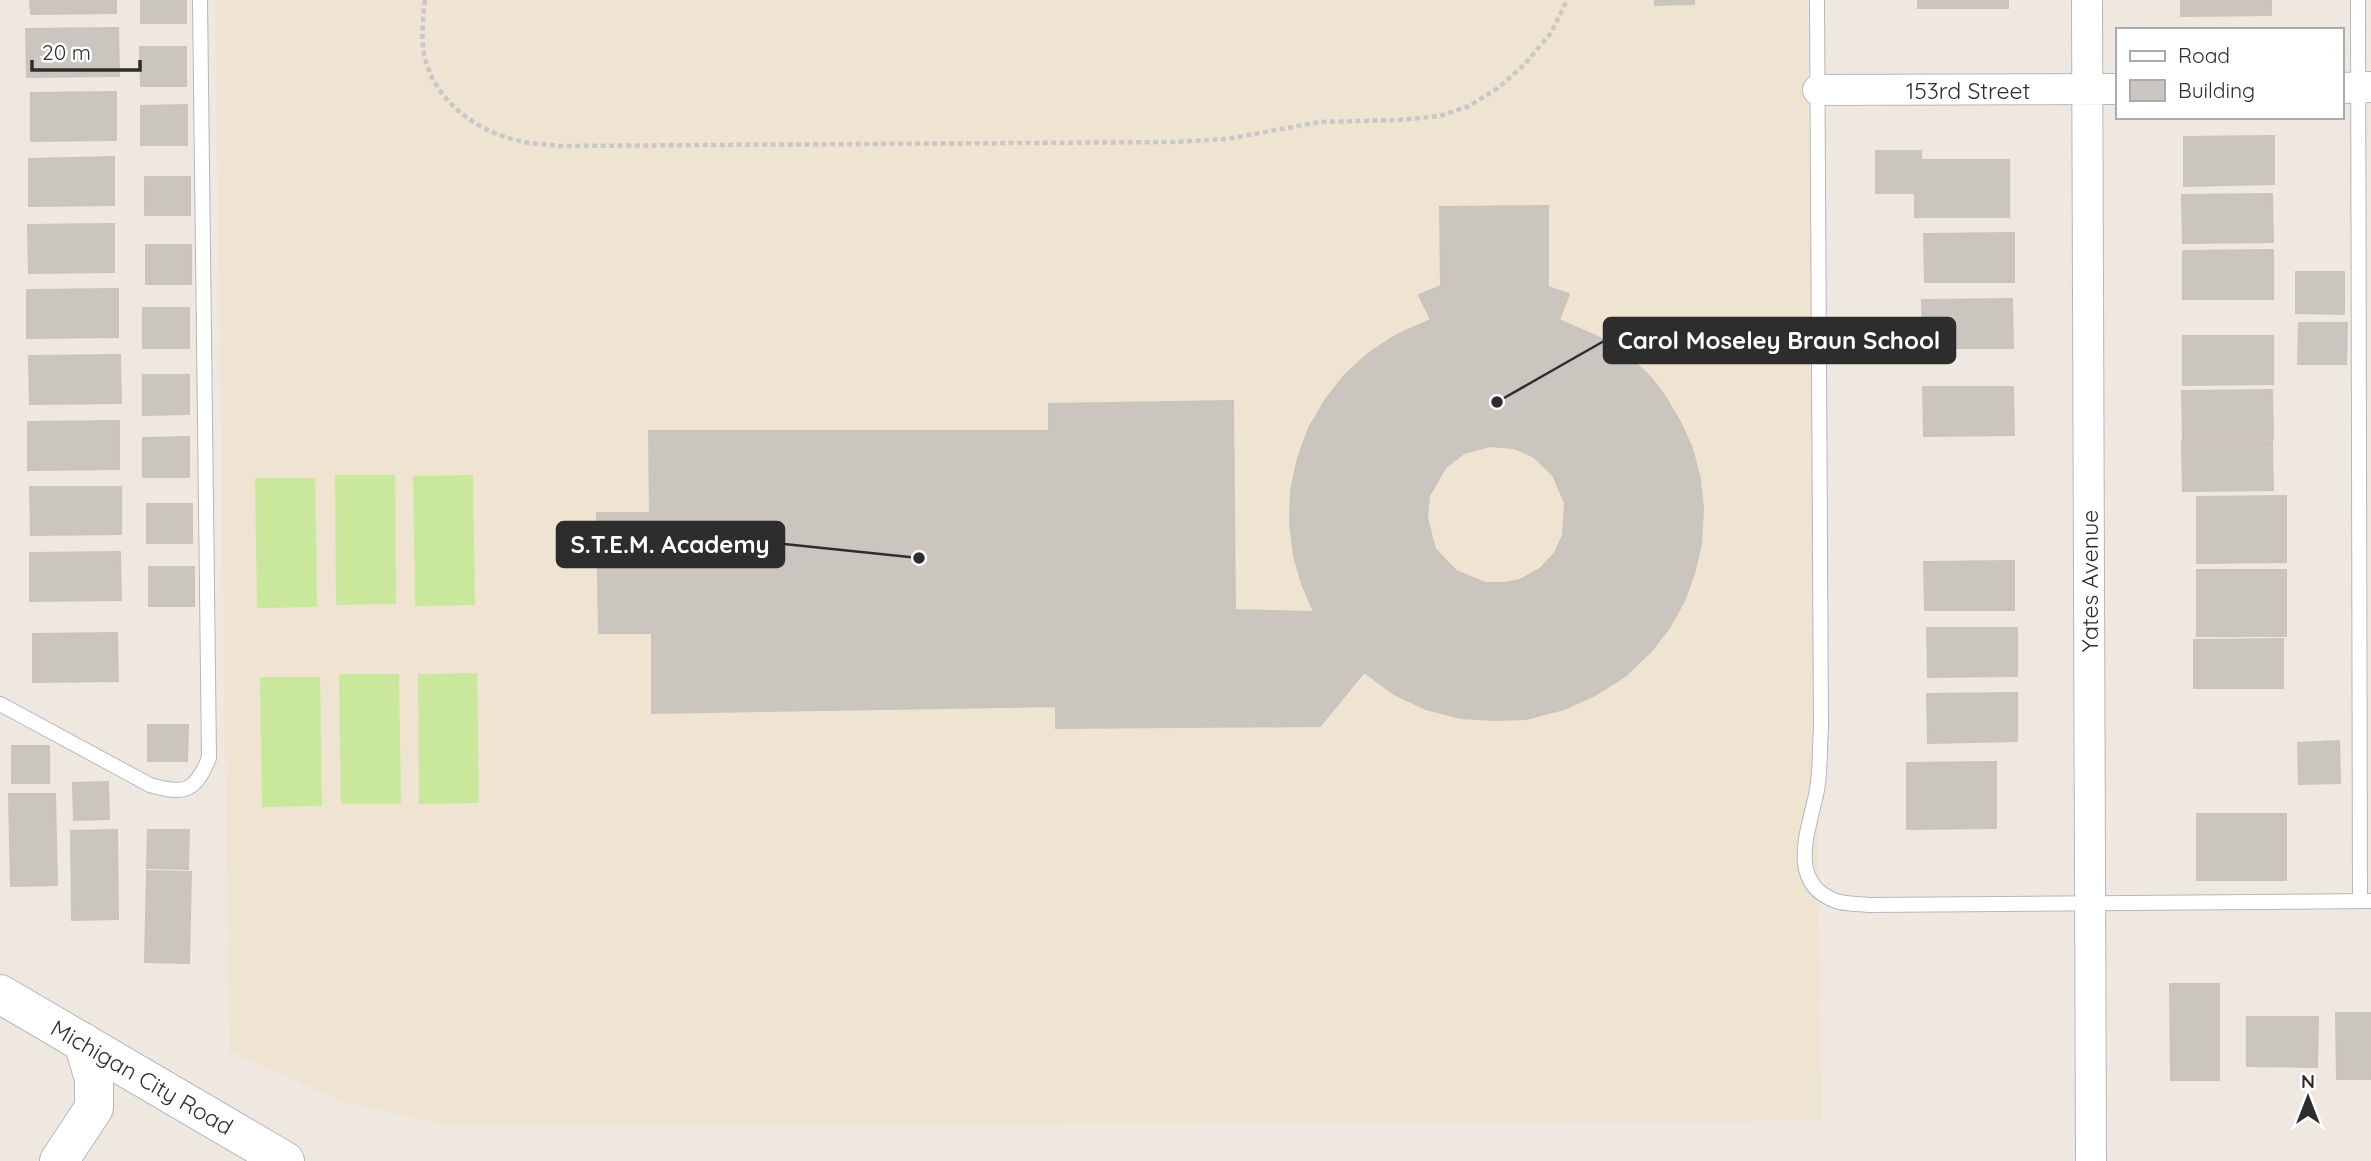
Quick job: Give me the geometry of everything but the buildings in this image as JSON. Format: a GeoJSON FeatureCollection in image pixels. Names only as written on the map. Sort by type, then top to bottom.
{"type":"FeatureCollection","features":[{"type":"Feature","properties":{"kind":"street","name":"Yates Avenue"},"geometry":{"type":"LineString","coordinates":[[2087,0],[2091,1161]]}},
{"type":"Feature","properties":{"kind":"street","name":"153rd Street"},"geometry":{"type":"LineString","coordinates":[[1818,90],[2116,89]]}},
{"type":"Feature","properties":{"kind":"street","name":"Michigan City Road"},"geometry":{"type":"LineString","coordinates":[[0,994],[285,1161]]}},
{"type":"Feature","properties":{"kind":"street"},"geometry":{"type":"LineString","coordinates":[[59,1161],[94,1108],[94,1079],[83,1042]]}},
{"type":"Feature","properties":{"kind":"lane"},"geometry":{"type":"LineString","coordinates":[[0,704],[150,785],[173,792],[192,786],[202,776],[209,758],[200,0]]}},
{"type":"Feature","properties":{"kind":"lane"},"geometry":{"type":"LineString","coordinates":[[1817,0],[1821,729],[1817,792],[1805,840],[1804,858],[1810,879],[1820,893],[1838,902],[1868,905],[2365,901],[2358,0]]}},
{"type":"Feature","properties":{"kind":"path"},"geometry":{"type":"LineString","coordinates":[[425,0],[422,26],[424,56],[434,83],[452,106],[486,131],[520,141],[558,146],[1175,142],[1227,139],[1320,122],[1440,116],[1469,106],[1498,88],[1524,65],[1550,33],[1567,0]]}},
{"type":"Feature","properties":{"kind":"shaded area"},"geometry":{"type":"Polygon","coordinates":[[[215,0],[1807,0],[1822,1121],[507,1126],[441,1124],[343,1102],[229,1051],[215,0]]]}},
{"type":"Feature","properties":{"kind":"green space"},"geometry":{"type":"Polygon","coordinates":[[[335,475],[395,475],[396,604],[336,605],[335,475]]]}},
{"type":"Feature","properties":{"kind":"green space"},"geometry":{"type":"Polygon","coordinates":[[[473,475],[475,605],[415,606],[413,476],[473,475]]]}},
{"type":"Feature","properties":{"kind":"green space"},"geometry":{"type":"Polygon","coordinates":[[[255,478],[315,478],[317,607],[257,608],[255,478]]]}},
{"type":"Feature","properties":{"kind":"green space"},"geometry":{"type":"Polygon","coordinates":[[[477,673],[479,803],[419,804],[418,674],[477,673]]]}},
{"type":"Feature","properties":{"kind":"green space"},"geometry":{"type":"Polygon","coordinates":[[[339,674],[399,674],[401,804],[341,804],[339,674]]]}},
{"type":"Feature","properties":{"kind":"green space"},"geometry":{"type":"Polygon","coordinates":[[[260,677],[320,677],[322,806],[262,807],[260,677]]]}},
{"type":"Feature","properties":{"kind":"place","name":"Carol Moseley Braun School"},"geometry":{"type":"Point","coordinates":[1497,402]}},
{"type":"Feature","properties":{"kind":"place","name":"S.T.E.M. Academy"},"geometry":{"type":"Point","coordinates":[919,558]}}]}
